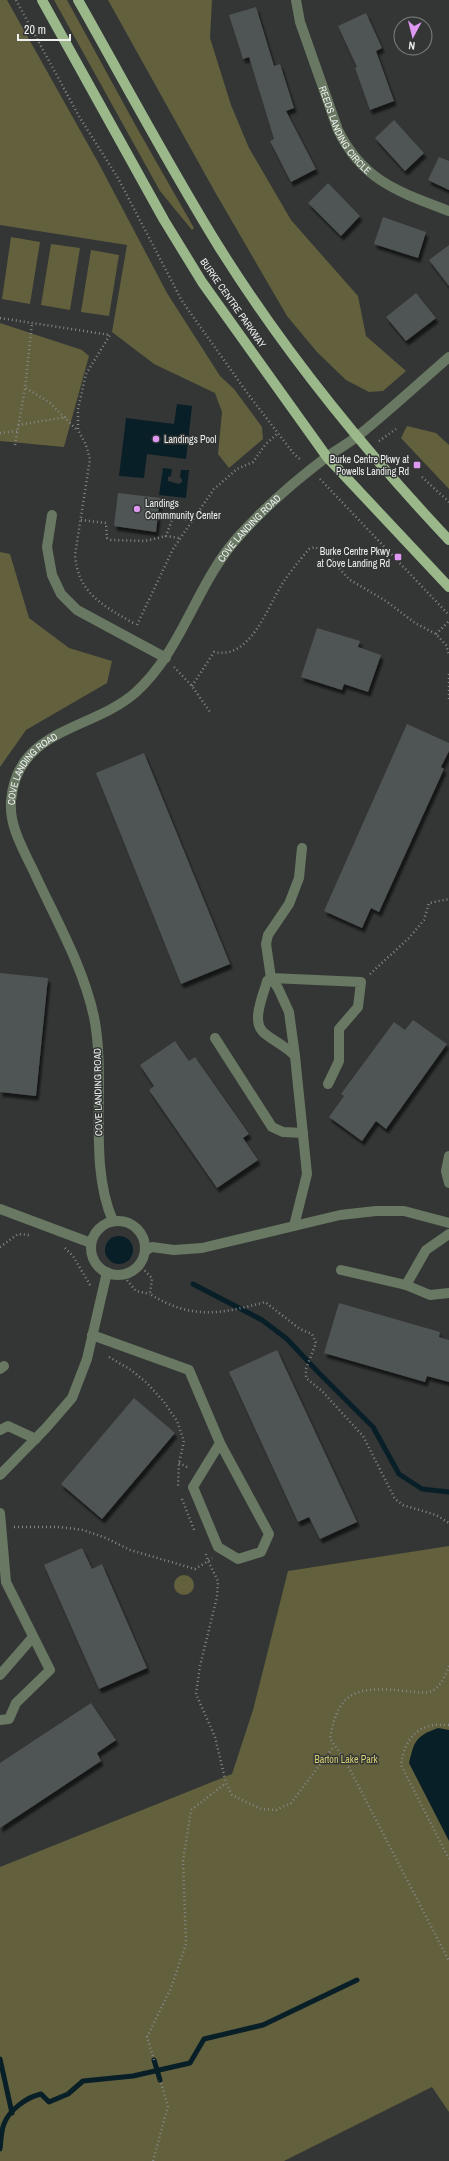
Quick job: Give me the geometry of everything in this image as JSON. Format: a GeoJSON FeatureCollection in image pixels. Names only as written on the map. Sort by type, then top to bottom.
{"type":"FeatureCollection","features":[{"type":"Feature","properties":{"kind":"main road","name":"BURKE CENTRE PARKWAY"},"geometry":{"type":"LineString","coordinates":[[42,0],[160,213],[202,282],[327,457],[449,586]]}},
{"type":"Feature","properties":{"kind":"main road","name":"BURKE CENTRE PARKWAY"},"geometry":{"type":"LineString","coordinates":[[78,0],[164,154],[220,247],[255,301],[357,437],[449,540]]}},
{"type":"Feature","properties":{"kind":"street","name":"REEDS LANDING CIRCLE"},"geometry":{"type":"LineString","coordinates":[[296,0],[300,22],[345,145],[358,162],[385,185],[449,211]]}},
{"type":"Feature","properties":{"kind":"street","name":"COVE LANDING ROAD"},"geometry":{"type":"LineString","coordinates":[[113,1221],[105,1203],[100,1146],[99,1057],[94,1017],[78,968],[16,832],[11,802],[14,784],[19,770],[26,759],[43,742],[99,715],[131,696],[149,679],[166,658],[204,586],[238,537],[265,508],[327,457],[357,437],[449,357]]}},
{"type":"Feature","properties":{"kind":"street"},"geometry":{"type":"LineString","coordinates":[[52,515],[47,547],[52,575],[61,594],[77,610],[166,658]]}},
{"type":"Feature","properties":{"kind":"street"},"geometry":{"type":"LineString","coordinates":[[294,1226],[306,1174],[303,1133],[290,1012],[272,978],[266,944],[268,934],[289,904],[299,878],[302,848]]}},
{"type":"Feature","properties":{"kind":"street"},"geometry":{"type":"LineString","coordinates":[[295,1056],[286,1046],[262,1031],[258,1021],[267,981],[272,978],[361,982],[358,1007],[339,1028],[339,1061],[328,1084]]}},
{"type":"Feature","properties":{"kind":"street"},"geometry":{"type":"LineString","coordinates":[[215,1038],[272,1127],[283,1132],[303,1133]]}},
{"type":"Feature","properties":{"kind":"street"},"geometry":{"type":"LineString","coordinates":[[449,1156],[446,1171],[449,1183]]}},
{"type":"Feature","properties":{"kind":"street"},"geometry":{"type":"LineString","coordinates":[[0,1209],[91,1243]]}},
{"type":"Feature","properties":{"kind":"street"},"geometry":{"type":"LineString","coordinates":[[145,1251],[152,1247],[174,1250],[202,1248],[340,1215],[376,1210],[404,1211],[449,1222]]}},
{"type":"Feature","properties":{"kind":"street"},"geometry":{"type":"LineString","coordinates":[[121,1220],[136,1228],[143,1238],[145,1251],[139,1265],[134,1270],[122,1274],[107,1272],[98,1266],[93,1259],[91,1243],[98,1228],[113,1221],[121,1220]]}},
{"type":"Feature","properties":{"kind":"street"},"geometry":{"type":"LineString","coordinates":[[406,1285],[426,1250],[449,1234]]}},
{"type":"Feature","properties":{"kind":"street"},"geometry":{"type":"LineString","coordinates":[[341,1270],[406,1285],[430,1295],[449,1293]]}},
{"type":"Feature","properties":{"kind":"street"},"geometry":{"type":"LineString","coordinates":[[0,1475],[36,1439],[72,1398],[89,1350],[107,1272]]}},
{"type":"Feature","properties":{"kind":"street"},"geometry":{"type":"LineString","coordinates":[[92,1335],[189,1370],[220,1443],[269,1534],[261,1552],[238,1559],[218,1547],[193,1487],[220,1443]]}},
{"type":"Feature","properties":{"kind":"street"},"geometry":{"type":"LineString","coordinates":[[0,1430],[8,1426],[36,1439]]}},
{"type":"Feature","properties":{"kind":"street"},"geometry":{"type":"LineString","coordinates":[[0,1512],[2,1527],[3,1579],[6,1582],[50,1670],[16,1703],[9,1720],[0,1720]]}},
{"type":"Feature","properties":{"kind":"street"},"geometry":{"type":"LineString","coordinates":[[0,1675],[33,1637]]}},
{"type":"Feature","properties":{"kind":"path"},"geometry":{"type":"LineString","coordinates":[[0,318],[110,334],[86,374],[78,410],[78,430]]}},
{"type":"Feature","properties":{"kind":"path"},"geometry":{"type":"LineString","coordinates":[[15,445],[26,388],[32,323]]}},
{"type":"Feature","properties":{"kind":"path"},"geometry":{"type":"LineString","coordinates":[[26,388],[50,403],[78,430],[86,445],[90,459],[75,555],[79,577],[92,595],[142,628]]}},
{"type":"Feature","properties":{"kind":"path"},"geometry":{"type":"LineString","coordinates":[[18,425],[66,417]]}},
{"type":"Feature","properties":{"kind":"path"},"geometry":{"type":"LineString","coordinates":[[0,433],[17,431]]}},
{"type":"Feature","properties":{"kind":"path"},"geometry":{"type":"LineString","coordinates":[[138,625],[179,538],[184,534],[191,521],[222,481],[237,469],[253,462],[265,445],[278,433]]}},
{"type":"Feature","properties":{"kind":"path"},"geometry":{"type":"LineString","coordinates":[[422,477],[449,502]]}},
{"type":"Feature","properties":{"kind":"path"},"geometry":{"type":"LineString","coordinates":[[158,514],[191,521]]}},
{"type":"Feature","properties":{"kind":"path"},"geometry":{"type":"LineString","coordinates":[[166,536],[173,517]]}},
{"type":"Feature","properties":{"kind":"path"},"geometry":{"type":"LineString","coordinates":[[81,520],[106,523],[105,533],[107,538],[111,540],[145,541],[166,536],[179,538]]}},
{"type":"Feature","properties":{"kind":"path"},"geometry":{"type":"LineString","coordinates":[[192,686],[214,652],[229,654],[244,646],[274,601],[280,586],[309,549],[314,547],[331,556],[335,564],[350,580],[386,601],[415,623],[437,633],[446,645],[449,655]]}},
{"type":"Feature","properties":{"kind":"path"},"geometry":{"type":"LineString","coordinates":[[437,633],[449,621]]}},
{"type":"Feature","properties":{"kind":"path"},"geometry":{"type":"LineString","coordinates":[[166,658],[192,686],[210,712]]}},
{"type":"Feature","properties":{"kind":"path"},"geometry":{"type":"LineString","coordinates":[[449,674],[449,700]]}},
{"type":"Feature","properties":{"kind":"path"},"geometry":{"type":"LineString","coordinates":[[361,982],[414,932],[424,920],[429,903],[449,899]]}},
{"type":"Feature","properties":{"kind":"path"},"geometry":{"type":"LineString","coordinates":[[0,1247],[18,1234],[31,1236]]}},
{"type":"Feature","properties":{"kind":"path"},"geometry":{"type":"LineString","coordinates":[[59,1243],[73,1256],[94,1292],[101,1296]]}},
{"type":"Feature","properties":{"kind":"path"},"geometry":{"type":"LineString","coordinates":[[139,1265],[152,1278],[150,1294]]}},
{"type":"Feature","properties":{"kind":"path"},"geometry":{"type":"LineString","coordinates":[[122,1274],[136,1291],[150,1294],[164,1302],[205,1313],[215,1314],[233,1311],[265,1302],[300,1329],[312,1334],[316,1343],[306,1369],[306,1378],[327,1396],[363,1436],[395,1499],[403,1506],[427,1512],[449,1523]]}},
{"type":"Feature","properties":{"kind":"path"},"geometry":{"type":"LineString","coordinates":[[89,1350],[105,1355],[142,1378],[164,1402],[177,1421],[184,1441],[179,1463],[178,1488],[197,1535]]}},
{"type":"Feature","properties":{"kind":"path"},"geometry":{"type":"LineString","coordinates":[[2,1527],[60,1527],[83,1530],[106,1538],[130,1550],[195,1569],[222,1550]]}},
{"type":"Feature","properties":{"kind":"path"},"geometry":{"type":"LineString","coordinates":[[204,1552],[218,1581],[217,1597],[200,1666],[196,1694],[215,1737],[226,1783],[232,1795],[247,1804],[261,1809],[276,1810],[291,1803],[334,1746]]}},
{"type":"Feature","properties":{"kind":"path"},"geometry":{"type":"LineString","coordinates":[[449,1666],[440,1684],[431,1691],[423,1693],[383,1689],[366,1690],[352,1695],[338,1708],[333,1719],[330,1739],[334,1746],[339,1749],[344,1758],[449,1961]]}},
{"type":"Feature","properties":{"kind":"path"},"geometry":{"type":"LineString","coordinates":[[449,1724],[437,1724],[416,1731],[403,1750],[401,1765],[449,1859]]}},
{"type":"Feature","properties":{"kind":"path"},"geometry":{"type":"LineString","coordinates":[[154,2060],[147,2036],[171,1988],[186,1944],[183,1861],[191,1810],[226,1783]]}},
{"type":"Feature","properties":{"kind":"path"},"geometry":{"type":"LineString","coordinates":[[153,2161],[168,2106],[160,2080]]}},
{"type":"Feature","properties":{"kind":"green space"},"geometry":{"type":"Polygon","coordinates":[[[0,0],[7,0],[99,164],[167,293],[220,376],[234,389],[262,427],[263,439],[229,468],[218,454],[222,412],[215,393],[154,364],[112,332],[127,245],[0,225],[0,0]]]}},
{"type":"Feature","properties":{"kind":"green space"},"geometry":{"type":"Polygon","coordinates":[[[54,0],[67,0],[194,228],[192,230],[160,191],[54,0]]]}},
{"type":"Feature","properties":{"kind":"green space"},"geometry":{"type":"Polygon","coordinates":[[[108,0],[212,0],[210,38],[231,105],[249,148],[291,220],[358,296],[366,336],[406,371],[383,391],[369,392],[346,380],[317,352],[287,316],[215,192],[108,0]]]}},
{"type":"Feature","properties":{"kind":"green space"},"geometry":{"type":"Polygon","coordinates":[[[11,237],[40,242],[30,304],[2,299],[11,237]]]}},
{"type":"Feature","properties":{"kind":"green space"},"geometry":{"type":"Polygon","coordinates":[[[51,244],[80,248],[70,310],[41,305],[51,244]]]}},
{"type":"Feature","properties":{"kind":"green space"},"geometry":{"type":"Polygon","coordinates":[[[91,250],[119,255],[109,316],[81,312],[91,250]]]}},
{"type":"Feature","properties":{"kind":"green space"},"geometry":{"type":"Polygon","coordinates":[[[0,323],[82,350],[89,356],[64,447],[0,441],[0,323]]]}},
{"type":"Feature","properties":{"kind":"green space"},"geometry":{"type":"Polygon","coordinates":[[[407,426],[436,433],[449,445],[449,489],[401,438],[407,426]]]}},
{"type":"Feature","properties":{"kind":"green space"},"geometry":{"type":"Polygon","coordinates":[[[0,552],[10,554],[29,618],[69,648],[112,661],[107,683],[26,730],[0,767],[0,552]]]}},
{"type":"Feature","properties":{"kind":"green space","name":"Barton Lake Park"},"geometry":{"type":"Polygon","coordinates":[[[449,1546],[449,2112],[432,2087],[284,2161],[0,2161],[0,1867],[232,1774],[253,1710],[288,1571],[449,1546]]]}},
{"type":"Feature","properties":{"kind":"green space"},"geometry":{"type":"Polygon","coordinates":[[[180,1575],[188,1575],[194,1581],[194,1589],[188,1595],[180,1595],[174,1589],[174,1581],[180,1575]]]}},
{"type":"Feature","properties":{"kind":"water","name":"Landings Pool"},"geometry":{"type":"Polygon","coordinates":[[[177,404],[192,406],[186,459],[147,454],[144,478],[119,476],[126,418],[174,424],[177,404]]]}},
{"type":"Feature","properties":{"kind":"water"},"geometry":{"type":"Polygon","coordinates":[[[163,468],[172,469],[171,476],[168,477],[168,481],[179,484],[182,482],[180,477],[181,470],[189,470],[186,498],[159,495],[163,468]]]}},
{"type":"Feature","properties":{"kind":"water"},"geometry":{"type":"Polygon","coordinates":[[[119,1236],[129,1240],[133,1250],[129,1260],[119,1264],[109,1260],[105,1250],[109,1240],[119,1236]]]}},
{"type":"Feature","properties":{"kind":"water"},"geometry":{"type":"Polygon","coordinates":[[[438,1728],[449,1730],[449,1841],[409,1763],[417,1740],[425,1734],[438,1728]]]}},
{"type":"Feature","properties":{"kind":"building"},"geometry":{"type":"Polygon","coordinates":[[[256,7],[274,66],[280,64],[294,108],[286,111],[316,169],[291,182],[270,141],[274,139],[249,57],[243,59],[229,15],[256,7]]]}},
{"type":"Feature","properties":{"kind":"building"},"geometry":{"type":"Polygon","coordinates":[[[366,13],[382,48],[376,51],[394,101],[370,110],[355,68],[357,67],[338,26],[366,13]]]}},
{"type":"Feature","properties":{"kind":"building"},"geometry":{"type":"Polygon","coordinates":[[[394,120],[424,153],[405,171],[375,138],[394,120]]]}},
{"type":"Feature","properties":{"kind":"building"},"geometry":{"type":"Polygon","coordinates":[[[439,157],[449,161],[449,190],[428,180],[439,157]]]}},
{"type":"Feature","properties":{"kind":"building"},"geometry":{"type":"Polygon","coordinates":[[[328,183],[360,216],[341,236],[308,203],[328,183]]]}},
{"type":"Feature","properties":{"kind":"building"},"geometry":{"type":"Polygon","coordinates":[[[383,217],[426,232],[418,258],[374,244],[383,217]]]}},
{"type":"Feature","properties":{"kind":"building"},"geometry":{"type":"Polygon","coordinates":[[[449,245],[449,286],[429,260],[449,245]]]}},
{"type":"Feature","properties":{"kind":"building"},"geometry":{"type":"Polygon","coordinates":[[[416,293],[436,318],[406,341],[386,317],[416,293]]]}},
{"type":"Feature","properties":{"kind":"building","name":"Landings Commmunity Center"},"geometry":{"type":"Polygon","coordinates":[[[118,493],[160,498],[156,532],[114,526],[118,493]]]}},
{"type":"Feature","properties":{"kind":"building"},"geometry":{"type":"Polygon","coordinates":[[[317,628],[360,641],[358,647],[381,655],[368,692],[344,684],[342,690],[301,677],[317,628]]]}},
{"type":"Feature","properties":{"kind":"building"},"geometry":{"type":"Polygon","coordinates":[[[407,724],[449,743],[449,751],[441,767],[444,769],[379,912],[371,908],[362,928],[324,911],[407,724]]]}},
{"type":"Feature","properties":{"kind":"building"},"geometry":{"type":"Polygon","coordinates":[[[144,753],[230,964],[181,984],[96,773],[144,753]]]}},
{"type":"Feature","properties":{"kind":"building"},"geometry":{"type":"Polygon","coordinates":[[[0,973],[48,978],[36,1096],[0,1092],[0,973]]]}},
{"type":"Feature","properties":{"kind":"building"},"geometry":{"type":"Polygon","coordinates":[[[413,1020],[447,1044],[386,1129],[376,1121],[362,1141],[329,1117],[344,1096],[341,1094],[394,1022],[405,1030],[413,1020]]]}},
{"type":"Feature","properties":{"kind":"building"},"geometry":{"type":"Polygon","coordinates":[[[175,1041],[189,1061],[195,1057],[249,1134],[243,1138],[258,1160],[217,1188],[149,1090],[154,1086],[140,1065],[175,1041]]]}},
{"type":"Feature","properties":{"kind":"building"},"geometry":{"type":"Polygon","coordinates":[[[339,1303],[440,1332],[439,1337],[449,1340],[449,1382],[427,1376],[425,1382],[324,1353],[339,1303]]]}},
{"type":"Feature","properties":{"kind":"building"},"geometry":{"type":"Polygon","coordinates":[[[277,1350],[357,1522],[320,1539],[309,1517],[298,1522],[229,1372],[277,1350]]]}},
{"type":"Feature","properties":{"kind":"building"},"geometry":{"type":"Polygon","coordinates":[[[134,1398],[175,1433],[102,1519],[61,1484],[134,1398]]]}},
{"type":"Feature","properties":{"kind":"building"},"geometry":{"type":"Polygon","coordinates":[[[82,1548],[92,1569],[102,1564],[147,1668],[99,1689],[44,1565],[82,1548]]]}},
{"type":"Feature","properties":{"kind":"building"},"geometry":{"type":"Polygon","coordinates":[[[91,1703],[116,1740],[97,1753],[101,1761],[0,1828],[0,1763],[91,1703]]]}},
{"type":"Feature","properties":{"kind":"waterway"},"geometry":{"type":"LineString","coordinates":[[193,1284],[262,1320],[287,1339],[373,1427],[399,1474],[422,1489],[449,1492]]}},
{"type":"Feature","properties":{"kind":"waterway"},"geometry":{"type":"LineString","coordinates":[[0,2149],[2,2130],[6,2119],[14,2109],[30,2098],[41,2094],[49,2102],[68,2094],[83,2081],[133,2076],[190,2063],[204,2039],[263,2025],[357,1980]]}},
{"type":"Feature","properties":{"kind":"waterway"},"geometry":{"type":"LineString","coordinates":[[0,2059],[12,2113]]}},
{"type":"Feature","properties":{"kind":"waterway"},"geometry":{"type":"LineString","coordinates":[[154,2060],[160,2080]]}},
{"type":"Feature","properties":{"kind":"place","name":"Landings Pool"},"geometry":{"type":"Point","coordinates":[156,439]}},
{"type":"Feature","properties":{"kind":"place","name":"Burke Centre Pkwy at Powells Landing Rd"},"geometry":{"type":"Point","coordinates":[417,465]}},
{"type":"Feature","properties":{"kind":"place","name":"Landings Commmunity Center"},"geometry":{"type":"Point","coordinates":[137,509]}},
{"type":"Feature","properties":{"kind":"place","name":"Burke Centre Pkwy at Cove Landing Rd"},"geometry":{"type":"Point","coordinates":[398,557]}}]}
